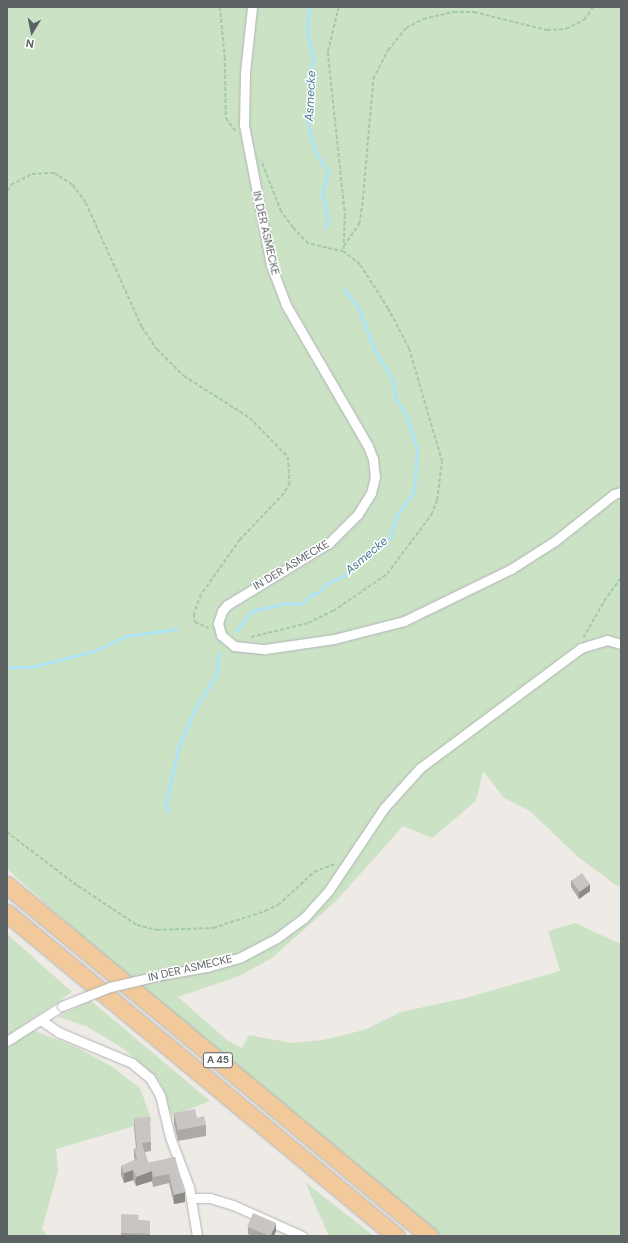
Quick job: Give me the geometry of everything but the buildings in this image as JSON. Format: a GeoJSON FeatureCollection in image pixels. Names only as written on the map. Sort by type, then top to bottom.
{"type":"FeatureCollection","features":[{"type":"Feature","properties":{"kind":"highway","name":"A 45"},"geometry":{"type":"LineString","coordinates":[[7,885],[429,1236]]}},
{"type":"Feature","properties":{"kind":"highway","name":"A 45"},"geometry":{"type":"LineString","coordinates":[[7,912],[396,1236]]}},
{"type":"Feature","properties":{"kind":"street","name":"IN DER ASMECKE"},"geometry":{"type":"LineString","coordinates":[[219,630],[222,611],[234,599],[313,554],[348,526],[366,504],[375,477],[368,446],[300,331],[278,286],[245,140],[245,73],[252,7]]}},
{"type":"Feature","properties":{"kind":"street"},"geometry":{"type":"LineString","coordinates":[[219,630],[225,640],[234,646],[264,649],[334,639],[404,621],[511,569],[555,541],[608,498],[621,492]]}},
{"type":"Feature","properties":{"kind":"street","name":"IN DER ASMECKE"},"geometry":{"type":"LineString","coordinates":[[7,1041],[62,1006],[110,987],[208,966],[241,957],[277,938],[304,918],[329,890],[384,808],[420,768],[581,648],[607,640],[621,644]]}},
{"type":"Feature","properties":{"kind":"street"},"geometry":{"type":"LineString","coordinates":[[41,1020],[58,1032],[132,1063],[150,1078],[160,1095],[170,1138],[192,1198],[197,1236]]}},
{"type":"Feature","properties":{"kind":"street"},"geometry":{"type":"LineString","coordinates":[[192,1198],[210,1198],[232,1205],[302,1236]]}},
{"type":"Feature","properties":{"kind":"path"},"geometry":{"type":"LineString","coordinates":[[220,7],[225,57],[226,118],[245,140]]}},
{"type":"Feature","properties":{"kind":"path"},"geometry":{"type":"LineString","coordinates":[[259,155],[281,212],[293,228],[308,244],[344,252],[345,215],[328,52],[339,7]]}},
{"type":"Feature","properties":{"kind":"path"},"geometry":{"type":"LineString","coordinates":[[344,246],[359,224],[373,78],[388,50],[406,28],[423,19],[454,12],[474,12],[547,30],[566,29],[584,20],[593,7]]}},
{"type":"Feature","properties":{"kind":"path"},"geometry":{"type":"LineString","coordinates":[[7,191],[11,185],[32,174],[54,173],[73,185],[86,203],[142,326],[157,349],[184,376],[250,418],[288,457],[290,483],[284,494],[240,540],[201,595],[194,614],[195,622],[219,630]]}},
{"type":"Feature","properties":{"kind":"path"},"geometry":{"type":"LineString","coordinates":[[621,532],[621,544]]}},
{"type":"Feature","properties":{"kind":"path"},"geometry":{"type":"LineString","coordinates":[[581,648],[583,637],[600,607],[621,578]]}},
{"type":"Feature","properties":{"kind":"path"},"geometry":{"type":"LineString","coordinates":[[7,832],[91,895],[137,925],[157,930],[213,928],[265,911],[278,905],[314,872],[327,865],[348,862]]}},
{"type":"Feature","properties":{"kind":"green space"},"geometry":{"type":"Polygon","coordinates":[[[7,7],[621,7],[621,885],[617,886],[577,856],[530,811],[504,798],[483,771],[476,801],[432,838],[403,826],[335,902],[272,958],[239,976],[178,997],[227,1040],[242,1048],[249,1035],[292,1043],[323,1040],[364,1030],[401,1012],[466,998],[560,971],[548,931],[575,923],[621,944],[621,1236],[437,1236],[347,1156],[117,968],[7,869],[7,7]]]}},
{"type":"Feature","properties":{"kind":"green space"},"geometry":{"type":"Polygon","coordinates":[[[7,934],[72,992],[7,1036],[7,934]]]}},
{"type":"Feature","properties":{"kind":"green space"},"geometry":{"type":"Polygon","coordinates":[[[90,1000],[210,1101],[172,1116],[160,1082],[124,1049],[86,1026],[58,1017],[90,1000]]]}},
{"type":"Feature","properties":{"kind":"green space"},"geometry":{"type":"Polygon","coordinates":[[[30,1029],[76,1047],[111,1066],[140,1088],[152,1121],[56,1149],[58,1171],[42,1229],[48,1236],[7,1236],[7,1045],[30,1029]]]}},
{"type":"Feature","properties":{"kind":"green space"},"geometry":{"type":"Polygon","coordinates":[[[305,1182],[374,1236],[329,1236],[305,1182]]]}},
{"type":"Feature","properties":{"kind":"waterway","name":"Asmecke"},"geometry":{"type":"LineString","coordinates":[[309,7],[307,32],[313,57],[307,122],[315,151],[328,172],[322,192],[327,216],[326,228]]}},
{"type":"Feature","properties":{"kind":"waterway","name":"Asmecke"},"geometry":{"type":"LineString","coordinates":[[236,631],[252,611],[286,603],[301,604],[312,594],[318,593],[326,584],[347,574],[373,549],[390,538],[397,515],[414,492],[417,450],[407,417],[395,397],[393,380],[375,351],[358,307],[344,290]]}},
{"type":"Feature","properties":{"kind":"waterway"},"geometry":{"type":"LineString","coordinates":[[7,667],[31,667],[94,651],[126,636],[177,629]]}},
{"type":"Feature","properties":{"kind":"waterway","name":"Asmecke"},"geometry":{"type":"LineString","coordinates":[[167,812],[166,800],[179,746],[194,710],[216,675],[219,652]]}}]}
